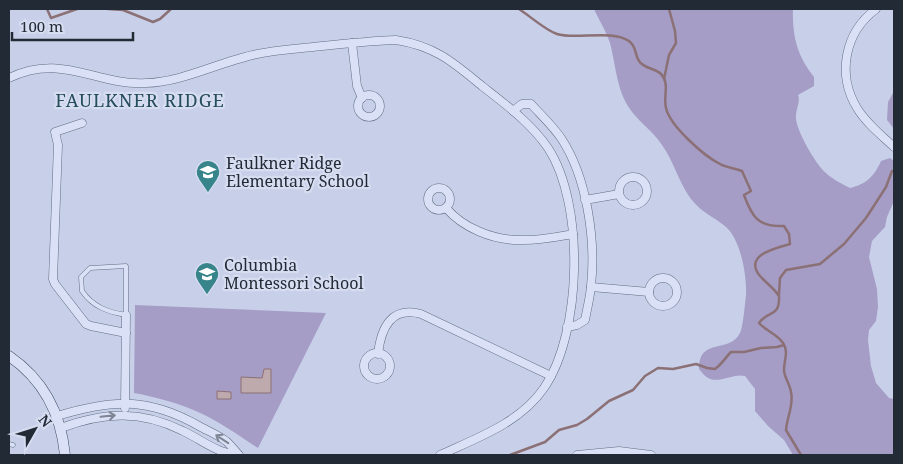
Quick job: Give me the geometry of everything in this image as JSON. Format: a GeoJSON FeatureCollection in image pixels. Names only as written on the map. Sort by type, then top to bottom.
{"type":"FeatureCollection","features":[{"type":"Feature","properties":{"kind":"street"},"geometry":{"type":"LineString","coordinates":[[876,9],[859,26],[849,46],[846,58],[846,82],[851,97],[865,120],[894,147]]}},
{"type":"Feature","properties":{"kind":"street"},"geometry":{"type":"LineString","coordinates":[[9,78],[27,70],[52,68],[75,70],[134,84],[160,83],[273,50],[396,40],[426,47],[440,53],[513,111],[541,138],[554,158],[565,185],[573,234],[575,263],[574,285],[567,327],[559,359],[544,388],[536,398],[513,418],[499,427],[440,455]]}},
{"type":"Feature","properties":{"kind":"street"},"geometry":{"type":"LineString","coordinates":[[352,43],[357,86],[362,98]]}},
{"type":"Feature","properties":{"kind":"street"},"geometry":{"type":"LineString","coordinates":[[513,111],[522,104],[530,104],[552,126],[568,150],[585,200],[590,232],[591,287],[585,320],[577,326],[567,327]]}},
{"type":"Feature","properties":{"kind":"street"},"geometry":{"type":"LineString","coordinates":[[82,123],[55,132],[58,145],[53,278],[55,284],[86,324],[126,333]]}},
{"type":"Feature","properties":{"kind":"street"},"geometry":{"type":"LineString","coordinates":[[585,200],[619,194]]}},
{"type":"Feature","properties":{"kind":"street"},"geometry":{"type":"LineString","coordinates":[[446,208],[458,220],[474,229],[505,239],[535,240],[573,234]]}},
{"type":"Feature","properties":{"kind":"street"},"geometry":{"type":"LineString","coordinates":[[591,287],[649,292]]}},
{"type":"Feature","properties":{"kind":"street"},"geometry":{"type":"LineString","coordinates":[[378,354],[379,341],[386,324],[399,314],[413,311],[551,376]]}},
{"type":"Feature","properties":{"kind":"street"},"geometry":{"type":"LineString","coordinates":[[125,415],[126,315]]}},
{"type":"Feature","properties":{"kind":"street"},"geometry":{"type":"LineString","coordinates":[[9,356],[36,382],[50,401],[62,428],[65,455]]}},
{"type":"Feature","properties":{"kind":"street"},"geometry":{"type":"LineString","coordinates":[[57,416],[93,406],[125,403],[159,408],[175,414],[227,441],[239,455]]}},
{"type":"Feature","properties":{"kind":"street"},"geometry":{"type":"LineString","coordinates":[[62,428],[89,419],[125,415],[168,424],[220,451],[239,455]]}},
{"type":"Feature","properties":{"kind":"street"},"geometry":{"type":"LineString","coordinates":[[577,455],[619,451],[651,455]]}},
{"type":"Feature","properties":{"kind":"lane"},"geometry":{"type":"LineString","coordinates":[[98,266],[126,266],[126,315],[98,307],[86,297],[82,292],[80,284],[81,277],[85,272],[90,268],[98,266]]}},
{"type":"Feature","properties":{"kind":"shaded area"},"geometry":{"type":"Polygon","coordinates":[[[594,9],[793,9],[793,28],[797,45],[803,61],[814,77],[814,86],[798,95],[796,115],[799,131],[812,155],[828,175],[850,188],[869,179],[881,161],[890,158],[894,161],[894,201],[885,227],[872,241],[869,257],[877,289],[878,307],[876,321],[869,330],[868,340],[871,366],[876,383],[889,398],[894,399],[894,455],[793,455],[784,440],[755,411],[755,389],[745,376],[740,375],[712,380],[699,369],[700,359],[704,353],[709,349],[729,343],[740,333],[746,295],[742,259],[731,233],[691,199],[662,145],[628,106],[619,85],[610,43],[594,9]]]}},
{"type":"Feature","properties":{"kind":"shaded area"},"geometry":{"type":"Polygon","coordinates":[[[894,91],[894,129],[887,120],[888,102],[894,91]]]}},
{"type":"Feature","properties":{"kind":"shaded area"},"geometry":{"type":"Polygon","coordinates":[[[135,305],[326,313],[258,448],[221,424],[198,412],[167,401],[134,393],[135,305]]]}},
{"type":"Feature","properties":{"kind":"shaded area"},"geometry":{"type":"Polygon","coordinates":[[[264,369],[271,369],[271,393],[241,393],[241,377],[262,378],[264,369]]]}},
{"type":"Feature","properties":{"kind":"shaded area"},"geometry":{"type":"Polygon","coordinates":[[[217,391],[231,392],[231,399],[217,399],[217,391]]]}},
{"type":"Feature","properties":{"kind":"waterway"},"geometry":{"type":"LineString","coordinates":[[47,9],[51,18],[77,9]]}},
{"type":"Feature","properties":{"kind":"waterway"},"geometry":{"type":"LineString","coordinates":[[108,9],[123,10],[153,22],[160,19],[171,9]]}},
{"type":"Feature","properties":{"kind":"waterway"},"geometry":{"type":"LineString","coordinates":[[519,9],[557,34],[565,36],[603,35],[629,41],[641,64],[659,72],[664,78],[666,108],[681,132],[697,148],[713,160],[742,171],[751,191],[744,195],[753,215],[757,219],[768,225],[784,226],[789,234],[790,244],[770,250],[758,258],[756,263],[756,269],[760,276],[779,296],[778,308],[759,323],[778,337],[785,346],[784,373],[792,397],[786,430],[801,455]]}},
{"type":"Feature","properties":{"kind":"waterway"},"geometry":{"type":"LineString","coordinates":[[664,79],[669,55],[676,43],[669,9]]}},
{"type":"Feature","properties":{"kind":"waterway"},"geometry":{"type":"LineString","coordinates":[[779,294],[780,278],[786,270],[820,264],[844,244],[866,218],[886,187],[892,171]]}},
{"type":"Feature","properties":{"kind":"waterway"},"geometry":{"type":"LineString","coordinates":[[510,455],[545,442],[559,430],[577,425],[609,401],[633,390],[645,376],[658,368],[673,369],[696,364],[715,369],[731,352],[744,352],[784,345]]}},
{"type":"Feature","properties":{"kind":"place","name":"Faulkner Ridge Elementary School"},"geometry":{"type":"Point","coordinates":[208,193]}},
{"type":"Feature","properties":{"kind":"place","name":"Columbia Montessori School"},"geometry":{"type":"Point","coordinates":[207,295]}},
{"type":"Feature","properties":{"kind":"district","name":"FAULKNER RIDGE"},"geometry":{"type":"Point","coordinates":[140,100]}}]}
